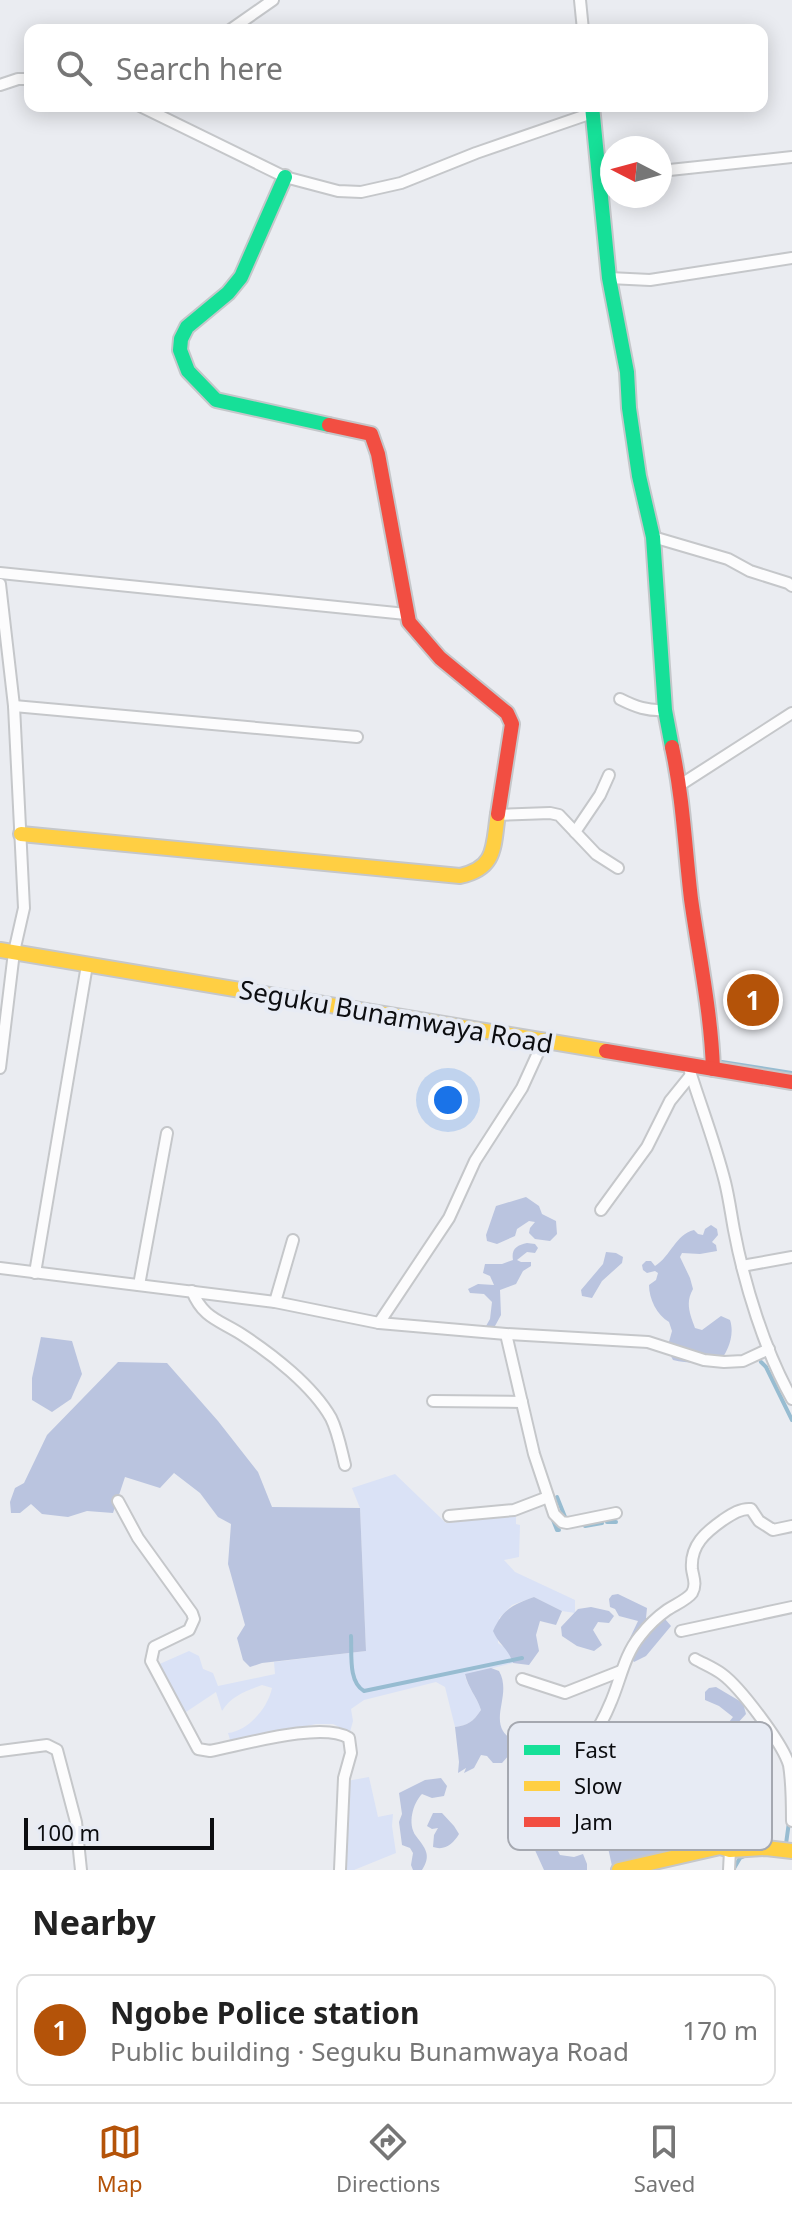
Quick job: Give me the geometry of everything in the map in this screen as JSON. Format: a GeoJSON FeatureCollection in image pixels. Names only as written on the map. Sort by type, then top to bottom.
{"type":"FeatureCollection","features":[{"type":"Feature","properties":{"kind":"street"},"geometry":{"type":"LineString","coordinates":[[239,24],[273,0]]}},
{"type":"Feature","properties":{"kind":"street"},"geometry":{"type":"LineString","coordinates":[[580,0],[582,24]]}},
{"type":"Feature","properties":{"kind":"street"},"geometry":{"type":"LineString","coordinates":[[0,85],[24,79]]}},
{"type":"Feature","properties":{"kind":"street"},"geometry":{"type":"LineString","coordinates":[[152,112],[285,177],[338,191],[361,192],[381,189],[584,112]]}},
{"type":"Feature","properties":{"kind":"street"},"geometry":{"type":"LineString","coordinates":[[593,112],[600,151]]}},
{"type":"Feature","properties":{"kind":"street"},"geometry":{"type":"LineString","coordinates":[[672,170],[792,157]]}},
{"type":"Feature","properties":{"kind":"street"},"geometry":{"type":"LineString","coordinates":[[21,834],[460,876],[481,870],[492,851],[512,724],[507,713],[420,638],[406,614],[378,454],[371,434],[216,400],[199,386],[185,367],[179,350],[183,332],[195,318],[237,284],[285,177]]}},
{"type":"Feature","properties":{"kind":"street"},"geometry":{"type":"LineString","coordinates":[[606,208],[609,278],[627,372],[639,476],[653,537],[665,710],[680,785],[691,896],[712,1037],[713,1069]]}},
{"type":"Feature","properties":{"kind":"street"},"geometry":{"type":"LineString","coordinates":[[609,278],[650,280],[792,258]]}},
{"type":"Feature","properties":{"kind":"street"},"geometry":{"type":"LineString","coordinates":[[653,537],[728,559],[750,571],[792,586]]}},
{"type":"Feature","properties":{"kind":"street"},"geometry":{"type":"LineString","coordinates":[[0,573],[406,614]]}},
{"type":"Feature","properties":{"kind":"street"},"geometry":{"type":"LineString","coordinates":[[0,584],[14,706],[24,908],[7,951],[0,1068]]}},
{"type":"Feature","properties":{"kind":"street"},"geometry":{"type":"LineString","coordinates":[[620,699],[650,711],[665,710]]}},
{"type":"Feature","properties":{"kind":"street"},"geometry":{"type":"LineString","coordinates":[[14,706],[357,737]]}},
{"type":"Feature","properties":{"kind":"street"},"geometry":{"type":"LineString","coordinates":[[680,785],[792,713]]}},
{"type":"Feature","properties":{"kind":"street"},"geometry":{"type":"LineString","coordinates":[[575,832],[600,795],[609,775]]}},
{"type":"Feature","properties":{"kind":"street"},"geometry":{"type":"LineString","coordinates":[[497,815],[559,815],[596,854],[618,868]]}},
{"type":"Feature","properties":{"kind":"street","name":"Seguku Bunamwaya Road"},"geometry":{"type":"LineString","coordinates":[[7,951],[543,1042],[689,1070],[713,1069],[792,1082]]}},
{"type":"Feature","properties":{"kind":"street"},"geometry":{"type":"LineString","coordinates":[[35,1273],[87,965]]}},
{"type":"Feature","properties":{"kind":"street"},"geometry":{"type":"LineString","coordinates":[[379,1323],[449,1218],[475,1161],[522,1088],[543,1042]]}},
{"type":"Feature","properties":{"kind":"street"},"geometry":{"type":"LineString","coordinates":[[601,1210],[647,1147],[689,1070]]}},
{"type":"Feature","properties":{"kind":"street"},"geometry":{"type":"LineString","coordinates":[[689,1070],[719,1158],[742,1266],[769,1349],[792,1399]]}},
{"type":"Feature","properties":{"kind":"street"},"geometry":{"type":"LineString","coordinates":[[139,1285],[167,1133]]}},
{"type":"Feature","properties":{"kind":"street"},"geometry":{"type":"LineString","coordinates":[[275,1302],[293,1240]]}},
{"type":"Feature","properties":{"kind":"street"},"geometry":{"type":"LineString","coordinates":[[742,1266],[792,1257]]}},
{"type":"Feature","properties":{"kind":"street"},"geometry":{"type":"LineString","coordinates":[[0,1268],[275,1302],[379,1323],[648,1342],[704,1360],[743,1361],[769,1349]]}},
{"type":"Feature","properties":{"kind":"street"},"geometry":{"type":"LineString","coordinates":[[192,1291],[198,1305],[211,1318],[278,1360],[325,1409],[332,1421],[345,1465]]}},
{"type":"Feature","properties":{"kind":"street"},"geometry":{"type":"LineString","coordinates":[[506,1334],[534,1454],[554,1514],[567,1523],[616,1513]]}},
{"type":"Feature","properties":{"kind":"street"},"geometry":{"type":"LineString","coordinates":[[433,1401],[522,1402]]}},
{"type":"Feature","properties":{"kind":"street"},"geometry":{"type":"LineString","coordinates":[[449,1516],[514,1510],[548,1497]]}},
{"type":"Feature","properties":{"kind":"street"},"geometry":{"type":"LineString","coordinates":[[118,1501],[138,1538],[194,1619],[189,1630],[154,1647],[151,1661],[198,1749],[210,1751],[326,1731],[349,1738],[351,1753],[344,1778],[340,1870]]}},
{"type":"Feature","properties":{"kind":"street"},"geometry":{"type":"LineString","coordinates":[[602,1722],[638,1637],[663,1613],[691,1593],[695,1581],[692,1566],[701,1536],[744,1509],[751,1509],[759,1521],[773,1530],[792,1526]]}},
{"type":"Feature","properties":{"kind":"street"},"geometry":{"type":"LineString","coordinates":[[681,1631],[792,1607]]}},
{"type":"Feature","properties":{"kind":"street"},"geometry":{"type":"LineString","coordinates":[[695,1659],[732,1683],[763,1722]]}},
{"type":"Feature","properties":{"kind":"street"},"geometry":{"type":"LineString","coordinates":[[522,1679],[565,1693],[621,1671]]}},
{"type":"Feature","properties":{"kind":"street"},"geometry":{"type":"LineString","coordinates":[[772,1735],[790,1767],[792,1821]]}},
{"type":"Feature","properties":{"kind":"street"},"geometry":{"type":"LineString","coordinates":[[0,1751],[47,1745],[57,1750],[76,1822],[81,1870]]}},
{"type":"Feature","properties":{"kind":"street"},"geometry":{"type":"LineString","coordinates":[[772,1849],[792,1851]]}},
{"type":"Feature","properties":{"kind":"street"},"geometry":{"type":"LineString","coordinates":[[619,1870],[707,1850]]}},
{"type":"Feature","properties":{"kind":"street"},"geometry":{"type":"LineString","coordinates":[[729,1870],[730,1850]]}},
{"type":"Feature","properties":{"kind":"shaded area"},"geometry":{"type":"Polygon","coordinates":[[[526,1197],[539,1206],[542,1214],[556,1221],[557,1234],[550,1241],[535,1239],[529,1233],[535,1222],[529,1221],[517,1229],[515,1236],[497,1244],[487,1241],[486,1235],[496,1206],[526,1197]]]}},
{"type":"Feature","properties":{"kind":"shaded area"},"geometry":{"type":"Polygon","coordinates":[[[711,1225],[717,1229],[718,1235],[712,1242],[717,1251],[682,1253],[680,1257],[693,1289],[689,1304],[695,1328],[702,1330],[721,1316],[730,1320],[730,1343],[718,1364],[673,1360],[667,1349],[672,1331],[669,1322],[657,1311],[649,1290],[658,1273],[647,1273],[642,1265],[651,1261],[655,1266],[682,1236],[694,1230],[703,1235],[711,1225]]]}},
{"type":"Feature","properties":{"kind":"shaded area"},"geometry":{"type":"Polygon","coordinates":[[[527,1243],[535,1244],[538,1248],[535,1253],[527,1252],[517,1260],[531,1262],[531,1266],[523,1271],[516,1284],[500,1290],[501,1315],[495,1326],[488,1328],[492,1302],[484,1294],[470,1293],[468,1289],[478,1284],[494,1285],[490,1276],[483,1273],[485,1264],[502,1264],[513,1260],[516,1248],[527,1243]]]}},
{"type":"Feature","properties":{"kind":"shaded area"},"geometry":{"type":"Polygon","coordinates":[[[606,1252],[623,1257],[622,1263],[602,1281],[592,1298],[582,1296],[581,1290],[603,1264],[606,1252]]]}},
{"type":"Feature","properties":{"kind":"shaded area"},"geometry":{"type":"Polygon","coordinates":[[[41,1337],[72,1341],[82,1374],[71,1399],[52,1412],[32,1400],[32,1378],[41,1337]]]}},
{"type":"Feature","properties":{"kind":"shaded area"},"geometry":{"type":"Polygon","coordinates":[[[118,1362],[167,1363],[258,1472],[272,1507],[360,1508],[366,1651],[250,1667],[243,1660],[237,1638],[245,1625],[228,1564],[231,1524],[218,1517],[200,1493],[174,1473],[160,1488],[125,1477],[113,1513],[87,1511],[68,1517],[42,1514],[31,1504],[20,1513],[11,1513],[10,1502],[15,1488],[24,1483],[47,1435],[118,1362]]]}},
{"type":"Feature","properties":{"kind":"shaded area"},"geometry":{"type":"Polygon","coordinates":[[[395,1474],[446,1523],[516,1516],[516,1524],[520,1525],[519,1557],[504,1560],[515,1572],[575,1600],[575,1613],[562,1611],[534,1597],[512,1605],[499,1618],[498,1643],[508,1650],[513,1663],[465,1675],[481,1710],[473,1720],[463,1725],[455,1727],[445,1687],[436,1682],[364,1700],[351,1709],[353,1721],[350,1732],[333,1724],[316,1724],[231,1743],[228,1733],[250,1723],[270,1696],[272,1688],[262,1685],[234,1698],[222,1711],[216,1692],[183,1714],[155,1666],[189,1651],[199,1656],[203,1669],[213,1673],[218,1686],[275,1674],[274,1662],[366,1651],[360,1508],[352,1488],[395,1474]]]}},
{"type":"Feature","properties":{"kind":"shaded area"},"geometry":{"type":"Polygon","coordinates":[[[618,1594],[647,1608],[646,1618],[665,1619],[671,1626],[646,1656],[634,1662],[628,1655],[629,1640],[638,1621],[619,1616],[610,1607],[609,1599],[618,1594]]]}},
{"type":"Feature","properties":{"kind":"shaded area"},"geometry":{"type":"Polygon","coordinates":[[[534,1597],[562,1611],[556,1625],[540,1621],[536,1635],[539,1651],[529,1665],[513,1663],[493,1631],[509,1609],[534,1597]]]}},
{"type":"Feature","properties":{"kind":"shaded area"},"geometry":{"type":"Polygon","coordinates":[[[591,1607],[609,1611],[614,1616],[609,1623],[598,1622],[593,1630],[602,1645],[594,1651],[577,1646],[562,1636],[561,1627],[578,1609],[591,1607]]]}},
{"type":"Feature","properties":{"kind":"shaded area"},"geometry":{"type":"Polygon","coordinates":[[[491,1668],[499,1671],[503,1687],[500,1724],[508,1736],[508,1756],[502,1763],[493,1763],[487,1756],[481,1755],[474,1768],[458,1773],[455,1727],[470,1722],[481,1710],[465,1674],[491,1668]]]}},
{"type":"Feature","properties":{"kind":"shaded area"},"geometry":{"type":"Polygon","coordinates":[[[716,1687],[743,1703],[746,1714],[739,1722],[729,1722],[733,1717],[705,1700],[705,1692],[716,1687]]]}},
{"type":"Feature","properties":{"kind":"shaded area"},"geometry":{"type":"Polygon","coordinates":[[[369,1777],[378,1817],[393,1814],[396,1853],[354,1870],[343,1870],[347,1781],[369,1777]]]}},
{"type":"Feature","properties":{"kind":"shaded area"},"geometry":{"type":"Polygon","coordinates":[[[441,1778],[447,1786],[444,1796],[432,1798],[422,1794],[414,1808],[413,1831],[427,1856],[422,1870],[413,1870],[413,1853],[402,1845],[399,1793],[425,1780],[441,1778]]]}},
{"type":"Feature","properties":{"kind":"shaded area"},"geometry":{"type":"Polygon","coordinates":[[[433,1813],[442,1813],[459,1834],[445,1847],[433,1847],[438,1828],[427,1826],[433,1813]]]}},
{"type":"Feature","properties":{"kind":"shaded area"},"geometry":{"type":"Polygon","coordinates":[[[535,1850],[558,1850],[560,1855],[574,1857],[583,1854],[587,1864],[587,1870],[544,1870],[535,1850]]]}},
{"type":"Feature","properties":{"kind":"shaded area"},"geometry":{"type":"Polygon","coordinates":[[[609,1850],[670,1850],[642,1863],[612,1866],[609,1850]]]}},
{"type":"Feature","properties":{"kind":"waterway"},"geometry":{"type":"LineString","coordinates":[[722,1062],[792,1073]]}},
{"type":"Feature","properties":{"kind":"waterway"},"geometry":{"type":"LineString","coordinates":[[761,1362],[792,1420]]}},
{"type":"Feature","properties":{"kind":"waterway"},"geometry":{"type":"LineString","coordinates":[[557,1497],[565,1517],[570,1519]]}},
{"type":"Feature","properties":{"kind":"waterway"},"geometry":{"type":"LineString","coordinates":[[551,1515],[559,1530]]}},
{"type":"Feature","properties":{"kind":"waterway"},"geometry":{"type":"LineString","coordinates":[[607,1522],[616,1522]]}},
{"type":"Feature","properties":{"kind":"waterway"},"geometry":{"type":"LineString","coordinates":[[585,1526],[602,1523]]}},
{"type":"Feature","properties":{"kind":"waterway"},"geometry":{"type":"LineString","coordinates":[[351,1636],[353,1674],[364,1691],[522,1658]]}},
{"type":"Feature","properties":{"kind":"waterway"},"geometry":{"type":"LineString","coordinates":[[786,1844],[789,1822]]}},
{"type":"Feature","properties":{"kind":"waterway"},"geometry":{"type":"LineString","coordinates":[[733,1870],[740,1858],[747,1855]]}},
{"type":"Feature","properties":{"kind":"traffic: fast"},"geometry":{"type":"LineString","coordinates":[[593,112],[609,278],[627,372],[639,476],[653,537],[665,710],[672,747]]}},
{"type":"Feature","properties":{"kind":"traffic: fast"},"geometry":{"type":"LineString","coordinates":[[285,177],[241,277],[228,293],[187,327],[180,350],[188,371],[216,400],[329,425]]}},
{"type":"Feature","properties":{"kind":"traffic: slow"},"geometry":{"type":"LineString","coordinates":[[21,834],[460,876],[487,861],[494,846],[498,814]]}},
{"type":"Feature","properties":{"kind":"traffic: slow"},"geometry":{"type":"LineString","coordinates":[[0,950],[606,1051]]}},
{"type":"Feature","properties":{"kind":"traffic: slow"},"geometry":{"type":"LineString","coordinates":[[772,1849],[792,1851]]}},
{"type":"Feature","properties":{"kind":"traffic: slow"},"geometry":{"type":"LineString","coordinates":[[619,1870],[707,1850]]}},
{"type":"Feature","properties":{"kind":"traffic: jam"},"geometry":{"type":"LineString","coordinates":[[329,425],[371,434],[378,454],[409,622],[440,658],[507,713],[512,724],[498,814]]}},
{"type":"Feature","properties":{"kind":"traffic: jam"},"geometry":{"type":"LineString","coordinates":[[672,747],[713,1069]]}},
{"type":"Feature","properties":{"kind":"traffic: jam"},"geometry":{"type":"LineString","coordinates":[[606,1051],[792,1082]]}},
{"type":"Feature","properties":{"kind":"place","name":"Ngobe Police station"},"geometry":{"type":"Point","coordinates":[753,1000]}}]}
